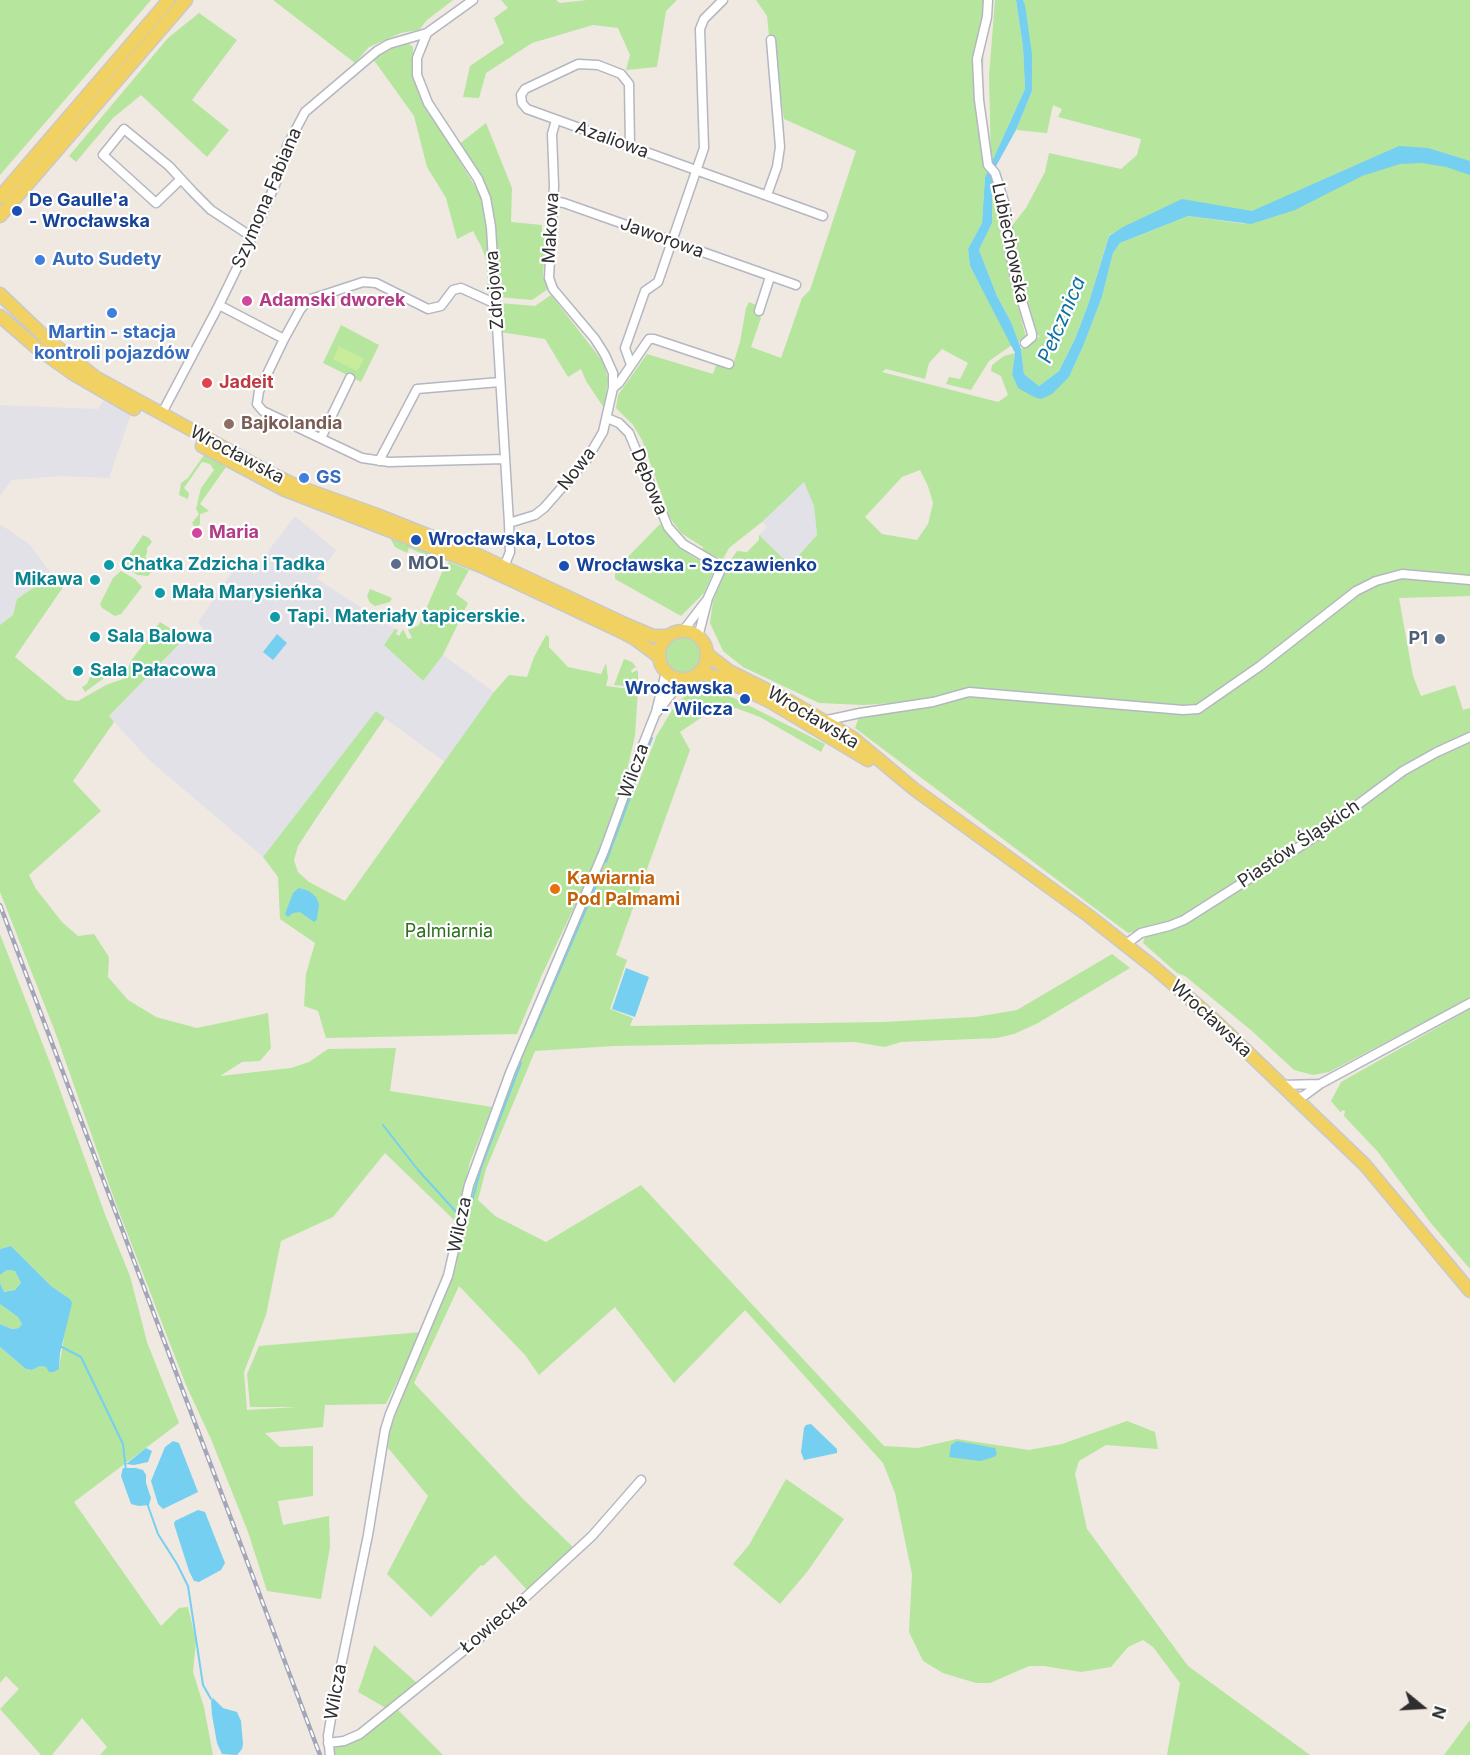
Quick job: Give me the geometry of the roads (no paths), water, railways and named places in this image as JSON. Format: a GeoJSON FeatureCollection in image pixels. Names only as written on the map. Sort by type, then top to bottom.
{"type":"FeatureCollection","features":[{"type":"Feature","properties":{"kind":"main road"},"geometry":{"type":"LineString","coordinates":[[0,197],[169,0]]}},
{"type":"Feature","properties":{"kind":"main road"},"geometry":{"type":"LineString","coordinates":[[0,216],[186,0]]}},
{"type":"Feature","properties":{"kind":"main road"},"geometry":{"type":"LineString","coordinates":[[46,142],[56,151]]}},
{"type":"Feature","properties":{"kind":"main road","name":"Wrocławska"},"geometry":{"type":"LineString","coordinates":[[0,294],[48,340],[81,367],[162,415],[299,487],[377,515],[504,567],[652,636],[667,636]]}},
{"type":"Feature","properties":{"kind":"main road","name":"Wrocławska"},"geometry":{"type":"LineString","coordinates":[[0,316],[37,348],[91,385],[267,482],[497,574],[620,631],[658,656]]}},
{"type":"Feature","properties":{"kind":"main road"},"geometry":{"type":"LineString","coordinates":[[683,631],[698,637],[707,654],[706,664],[699,674],[683,679],[675,678],[666,672],[658,656],[660,644],[667,636],[683,631]]}},
{"type":"Feature","properties":{"kind":"main road","name":"Wrocławska"},"geometry":{"type":"LineString","coordinates":[[707,654],[729,671],[828,719],[914,789],[1126,944],[1212,1018],[1365,1165],[1470,1291]]}},
{"type":"Feature","properties":{"kind":"main road","name":"Wrocławska"},"geometry":{"type":"LineString","coordinates":[[699,674],[723,679],[788,711],[914,789]]}},
{"type":"Feature","properties":{"kind":"street"},"geometry":{"type":"LineString","coordinates":[[427,33],[472,0]]}},
{"type":"Feature","properties":{"kind":"street"},"geometry":{"type":"LineString","coordinates":[[631,364],[625,348],[645,291],[658,282],[704,148],[700,29],[704,19],[723,0]]}},
{"type":"Feature","properties":{"kind":"street","name":"Lubiechowska"},"geometry":{"type":"LineString","coordinates":[[988,0],[987,17],[977,59],[977,79],[985,143],[1005,205],[1010,251],[1032,334],[1032,337],[1025,343]]}},
{"type":"Feature","properties":{"kind":"street","name":"Szymona Fabiana"},"geometry":{"type":"LineString","coordinates":[[162,415],[252,237],[275,185],[287,146],[305,112],[376,51],[389,44],[427,33]]}},
{"type":"Feature","properties":{"kind":"street","name":"Zdrojowa"},"geometry":{"type":"LineString","coordinates":[[427,33],[417,58],[417,75],[428,104],[478,179],[486,198],[496,304],[509,523],[510,552],[504,567]]}},
{"type":"Feature","properties":{"kind":"street"},"geometry":{"type":"LineString","coordinates":[[767,195],[777,167],[780,147],[771,40]]}},
{"type":"Feature","properties":{"kind":"street","name":"Azaliowa"},"geometry":{"type":"LineString","coordinates":[[630,146],[628,84],[621,74],[598,65],[578,64],[525,89],[521,95],[522,103],[527,109],[823,216]]}},
{"type":"Feature","properties":{"kind":"street","name":"Makowa"},"geometry":{"type":"LineString","coordinates":[[556,120],[552,134],[553,201],[549,278],[553,289],[595,339],[605,355],[613,373],[613,388]]}},
{"type":"Feature","properties":{"kind":"street"},"geometry":{"type":"LineString","coordinates":[[181,179],[156,202],[103,155],[124,129],[181,179],[211,210],[252,237]]}},
{"type":"Feature","properties":{"kind":"street","name":"Jaworowa"},"geometry":{"type":"LineString","coordinates":[[553,201],[796,285]]}},
{"type":"Feature","properties":{"kind":"street"},"geometry":{"type":"LineString","coordinates":[[759,311],[770,277]]}},
{"type":"Feature","properties":{"kind":"street"},"geometry":{"type":"LineString","coordinates":[[496,304],[461,288],[453,290],[441,306],[428,309],[376,283],[363,282],[308,300],[284,339],[259,391],[257,404],[263,411],[362,458],[379,461],[505,459]]}},
{"type":"Feature","properties":{"kind":"street"},"geometry":{"type":"LineString","coordinates":[[219,305],[284,339]]}},
{"type":"Feature","properties":{"kind":"street"},"geometry":{"type":"LineString","coordinates":[[613,388],[619,383],[649,339],[729,364]]}},
{"type":"Feature","properties":{"kind":"street"},"geometry":{"type":"LineString","coordinates":[[321,438],[350,378]]}},
{"type":"Feature","properties":{"kind":"street"},"geometry":{"type":"LineString","coordinates":[[379,461],[417,388],[500,382]]}},
{"type":"Feature","properties":{"kind":"street","name":"Nowa"},"geometry":{"type":"LineString","coordinates":[[509,523],[535,515],[559,494],[596,446],[607,418],[613,388]]}},
{"type":"Feature","properties":{"kind":"street","name":"Dębowa"},"geometry":{"type":"LineString","coordinates":[[607,418],[620,423],[629,433],[668,527],[683,544],[722,567],[708,598],[698,637]]}},
{"type":"Feature","properties":{"kind":"street"},"geometry":{"type":"LineString","coordinates":[[788,711],[812,720],[828,719],[933,702],[969,692],[1183,710],[1198,709],[1260,666],[1356,591],[1376,581],[1402,574],[1470,580]]}},
{"type":"Feature","properties":{"kind":"street","name":"Dębowa"},"geometry":{"type":"LineString","coordinates":[[683,631],[708,598]]}},
{"type":"Feature","properties":{"kind":"street","name":"Wilcza"},"geometry":{"type":"LineString","coordinates":[[330,1755],[328,1743],[334,1700],[368,1535],[385,1430],[448,1276],[469,1185],[510,1073],[604,851],[656,712],[666,672]]}},
{"type":"Feature","properties":{"kind":"street","name":"Wilcza"},"geometry":{"type":"LineString","coordinates":[[656,712],[683,679]]}},
{"type":"Feature","properties":{"kind":"street"},"geometry":{"type":"LineString","coordinates":[[852,714],[847,727],[853,738]]}},
{"type":"Feature","properties":{"kind":"street","name":"Piastów Śląskich"},"geometry":{"type":"LineString","coordinates":[[1126,944],[1141,933],[1184,920],[1310,840],[1418,761],[1470,737]]}},
{"type":"Feature","properties":{"kind":"street"},"geometry":{"type":"LineString","coordinates":[[1296,1099],[1470,1004]]}},
{"type":"Feature","properties":{"kind":"street"},"geometry":{"type":"LineString","coordinates":[[1282,1085],[1320,1084]]}},
{"type":"Feature","properties":{"kind":"street","name":"Łowiecka"},"geometry":{"type":"LineString","coordinates":[[328,1743],[344,1742],[360,1734],[492,1628],[592,1536],[641,1480]]}},
{"type":"Feature","properties":{"kind":"water"},"geometry":{"type":"Polygon","coordinates":[[[1016,0],[1023,0],[1025,5],[1032,54],[1032,91],[1016,130],[995,168],[992,183],[992,223],[979,250],[1021,349],[1024,374],[1039,386],[1059,371],[1088,305],[1109,236],[1123,227],[1182,199],[1252,211],[1399,146],[1428,148],[1470,161],[1470,175],[1446,167],[1422,163],[1400,164],[1362,176],[1295,210],[1251,224],[1188,216],[1120,243],[1113,253],[1102,297],[1069,377],[1052,394],[1041,399],[1034,397],[1018,388],[1012,374],[1015,353],[970,266],[968,249],[982,223],[985,177],[1025,89],[1023,47],[1016,0]]]}},
{"type":"Feature","properties":{"kind":"water"},"geometry":{"type":"Polygon","coordinates":[[[277,634],[287,643],[273,660],[263,652],[277,634]]]}},
{"type":"Feature","properties":{"kind":"water"},"geometry":{"type":"Polygon","coordinates":[[[299,888],[309,891],[316,897],[319,904],[317,919],[314,922],[300,912],[288,917],[285,914],[293,893],[299,888]]]}},
{"type":"Feature","properties":{"kind":"water"},"geometry":{"type":"Polygon","coordinates":[[[626,968],[649,977],[635,1017],[612,1009],[626,968]]]}},
{"type":"Feature","properties":{"kind":"water"},"geometry":{"type":"Polygon","coordinates":[[[11,1246],[51,1286],[70,1299],[72,1303],[60,1353],[59,1369],[54,1372],[49,1372],[46,1367],[40,1366],[32,1370],[26,1369],[0,1347],[0,1324],[12,1329],[19,1328],[22,1324],[18,1317],[0,1304],[0,1283],[4,1292],[15,1290],[21,1283],[15,1271],[7,1270],[0,1275],[0,1249],[11,1246]]]}},
{"type":"Feature","properties":{"kind":"water"},"geometry":{"type":"Polygon","coordinates":[[[811,1424],[837,1449],[837,1453],[804,1460],[801,1452],[804,1428],[811,1424]]]}},
{"type":"Feature","properties":{"kind":"water"},"geometry":{"type":"Polygon","coordinates":[[[173,1441],[179,1443],[198,1492],[163,1509],[158,1504],[151,1481],[165,1447],[173,1441]]]}},
{"type":"Feature","properties":{"kind":"water"},"geometry":{"type":"Polygon","coordinates":[[[957,1441],[995,1448],[997,1454],[980,1461],[949,1457],[951,1445],[957,1441]]]}},
{"type":"Feature","properties":{"kind":"water"},"geometry":{"type":"Polygon","coordinates":[[[146,1448],[152,1451],[148,1462],[126,1464],[146,1448]]]}},
{"type":"Feature","properties":{"kind":"water"},"geometry":{"type":"Polygon","coordinates":[[[123,1468],[143,1470],[151,1498],[149,1505],[131,1504],[121,1476],[123,1468]]]}},
{"type":"Feature","properties":{"kind":"water"},"geometry":{"type":"Polygon","coordinates":[[[198,1510],[205,1512],[225,1563],[221,1570],[199,1582],[194,1581],[189,1571],[174,1524],[175,1521],[198,1510]]]}},
{"type":"Feature","properties":{"kind":"water"},"geometry":{"type":"Polygon","coordinates":[[[213,1698],[223,1708],[237,1712],[241,1721],[243,1744],[237,1755],[222,1754],[217,1743],[212,1715],[211,1701],[213,1698]]]}},
{"type":"Feature","properties":{"kind":"waterway"},"geometry":{"type":"LineString","coordinates":[[606,862],[652,738]]}},
{"type":"Feature","properties":{"kind":"waterway"},"geometry":{"type":"LineString","coordinates":[[531,1037],[602,872]]}},
{"type":"Feature","properties":{"kind":"waterway"},"geometry":{"type":"LineString","coordinates":[[466,1223],[481,1168],[521,1063]]}},
{"type":"Feature","properties":{"kind":"waterway"},"geometry":{"type":"LineString","coordinates":[[383,1125],[418,1170],[458,1214]]}},
{"type":"Feature","properties":{"kind":"waterway"},"geometry":{"type":"LineString","coordinates":[[60,1346],[81,1357],[123,1444],[126,1471]]}},
{"type":"Feature","properties":{"kind":"waterway"},"geometry":{"type":"LineString","coordinates":[[147,1503],[158,1534],[188,1586],[203,1685],[211,1699]]}},
{"type":"Feature","properties":{"kind":"railway"},"geometry":{"type":"LineString","coordinates":[[0,905],[320,1755]]}},
{"type":"Feature","properties":{"kind":"place","name":"De Gaulle'a - Wrocławska"},"geometry":{"type":"Point","coordinates":[17,211]}},
{"type":"Feature","properties":{"kind":"place","name":"Auto Sudety"},"geometry":{"type":"Point","coordinates":[40,260]}},
{"type":"Feature","properties":{"kind":"place","name":"Adamski dworek"},"geometry":{"type":"Point","coordinates":[247,301]}},
{"type":"Feature","properties":{"kind":"place","name":"Martin - stacja kontroli pojazdów"},"geometry":{"type":"Point","coordinates":[112,313]}},
{"type":"Feature","properties":{"kind":"place","name":"Jadeit"},"geometry":{"type":"Point","coordinates":[207,383]}},
{"type":"Feature","properties":{"kind":"place","name":"Bajkolandia"},"geometry":{"type":"Point","coordinates":[229,424]}},
{"type":"Feature","properties":{"kind":"place","name":"GS"},"geometry":{"type":"Point","coordinates":[304,478]}},
{"type":"Feature","properties":{"kind":"place","name":"Maria"},"geometry":{"type":"Point","coordinates":[197,533]}},
{"type":"Feature","properties":{"kind":"place","name":"Wrocławska, Lotos"},"geometry":{"type":"Point","coordinates":[416,540]}},
{"type":"Feature","properties":{"kind":"place","name":"MOL"},"geometry":{"type":"Point","coordinates":[396,564]}},
{"type":"Feature","properties":{"kind":"place","name":"Chatka Zdzicha i Tadka"},"geometry":{"type":"Point","coordinates":[109,565]}},
{"type":"Feature","properties":{"kind":"place","name":"Wrocławska - Szczawienko"},"geometry":{"type":"Point","coordinates":[564,566]}},
{"type":"Feature","properties":{"kind":"place","name":"Mikawa"},"geometry":{"type":"Point","coordinates":[95,580]}},
{"type":"Feature","properties":{"kind":"place","name":"Mała Marysieńka"},"geometry":{"type":"Point","coordinates":[160,593]}},
{"type":"Feature","properties":{"kind":"place","name":"Tapi. Materiały tapicerskie."},"geometry":{"type":"Point","coordinates":[275,617]}},
{"type":"Feature","properties":{"kind":"place","name":"Sala Balowa"},"geometry":{"type":"Point","coordinates":[95,637]}},
{"type":"Feature","properties":{"kind":"place","name":"P1"},"geometry":{"type":"Point","coordinates":[1440,639]}},
{"type":"Feature","properties":{"kind":"place","name":"Sala Pałacowa"},"geometry":{"type":"Point","coordinates":[78,671]}},
{"type":"Feature","properties":{"kind":"place","name":"Wrocławska - Wilcza"},"geometry":{"type":"Point","coordinates":[745,699]}},
{"type":"Feature","properties":{"kind":"place","name":"Kawiarnia Pod Palmami"},"geometry":{"type":"Point","coordinates":[555,889]}},
{"type":"Feature","properties":{"kind":"water label","name":"Pełcznica"},"geometry":{"type":"Point","coordinates":[1062,320]}},
{"type":"Feature","properties":{"kind":"park label","name":"Palmiarnia"},"geometry":{"type":"Point","coordinates":[449,932]}}]}
